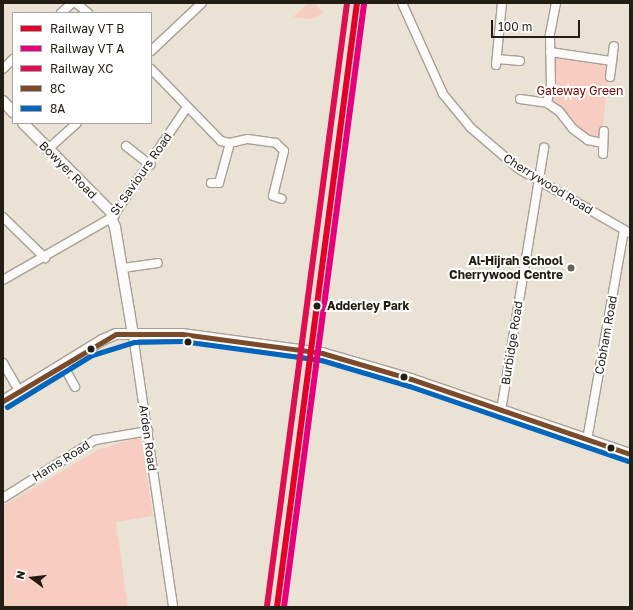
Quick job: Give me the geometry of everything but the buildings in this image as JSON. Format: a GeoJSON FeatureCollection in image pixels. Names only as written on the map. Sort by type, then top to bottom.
{"type":"FeatureCollection","features":[{"type":"Feature","properties":{"kind":"main road"},"geometry":{"type":"LineString","coordinates":[[3,101],[12,111]]}},
{"type":"Feature","properties":{"kind":"main road","name":"Bowyer Road"},"geometry":{"type":"LineString","coordinates":[[24,124],[112,217]]}},
{"type":"Feature","properties":{"kind":"main road","name":"Arden Road"},"geometry":{"type":"LineString","coordinates":[[112,217],[123,268],[133,335]]}},
{"type":"Feature","properties":{"kind":"main road"},"geometry":{"type":"LineString","coordinates":[[3,401],[89,348],[133,335],[182,334],[322,353],[411,379],[630,454]]}},
{"type":"Feature","properties":{"kind":"street"},"geometry":{"type":"LineString","coordinates":[[62,12],[72,3]]}},
{"type":"Feature","properties":{"kind":"street"},"geometry":{"type":"LineString","coordinates":[[76,3],[87,12]]}},
{"type":"Feature","properties":{"kind":"street"},"geometry":{"type":"LineString","coordinates":[[152,50],[202,3]]}},
{"type":"Feature","properties":{"kind":"street","name":"Cherrywood Road"},"geometry":{"type":"LineString","coordinates":[[402,3],[432,71],[456,111],[486,144],[539,180],[627,232]]}},
{"type":"Feature","properties":{"kind":"street"},"geometry":{"type":"LineString","coordinates":[[502,3],[496,62],[520,61]]}},
{"type":"Feature","properties":{"kind":"street"},"geometry":{"type":"LineString","coordinates":[[547,103],[551,86],[550,52],[556,3]]}},
{"type":"Feature","properties":{"kind":"street"},"geometry":{"type":"LineString","coordinates":[[610,77],[614,46]]}},
{"type":"Feature","properties":{"kind":"street"},"geometry":{"type":"LineString","coordinates":[[550,52],[612,61]]}},
{"type":"Feature","properties":{"kind":"street"},"geometry":{"type":"LineString","coordinates":[[3,69],[12,60]]}},
{"type":"Feature","properties":{"kind":"street"},"geometry":{"type":"LineString","coordinates":[[152,70],[188,107],[211,134],[221,142],[230,143],[248,139],[276,143],[284,151],[273,196],[282,198]]}},
{"type":"Feature","properties":{"kind":"street"},"geometry":{"type":"LineString","coordinates":[[520,99],[547,103],[559,111],[573,129],[588,140],[602,143]]}},
{"type":"Feature","properties":{"kind":"street","name":"St Saviours Road"},"geometry":{"type":"LineString","coordinates":[[3,280],[45,258],[112,217],[150,165],[188,107]]}},
{"type":"Feature","properties":{"kind":"street"},"geometry":{"type":"LineString","coordinates":[[47,150],[76,124]]}},
{"type":"Feature","properties":{"kind":"street"},"geometry":{"type":"LineString","coordinates":[[603,154],[602,143],[604,131]]}},
{"type":"Feature","properties":{"kind":"street"},"geometry":{"type":"LineString","coordinates":[[211,183],[219,183],[230,143]]}},
{"type":"Feature","properties":{"kind":"street"},"geometry":{"type":"LineString","coordinates":[[126,146],[150,165]]}},
{"type":"Feature","properties":{"kind":"street","name":"Burbidge Road"},"geometry":{"type":"LineString","coordinates":[[501,411],[544,147]]}},
{"type":"Feature","properties":{"kind":"street"},"geometry":{"type":"LineString","coordinates":[[3,217],[45,258]]}},
{"type":"Feature","properties":{"kind":"street","name":"Cobham Road"},"geometry":{"type":"LineString","coordinates":[[588,440],[627,232]]}},
{"type":"Feature","properties":{"kind":"street"},"geometry":{"type":"LineString","coordinates":[[123,268],[158,263]]}},
{"type":"Feature","properties":{"kind":"street","name":"Arden Road"},"geometry":{"type":"LineString","coordinates":[[133,335],[173,607]]}},
{"type":"Feature","properties":{"kind":"street"},"geometry":{"type":"LineString","coordinates":[[3,363],[19,391]]}},
{"type":"Feature","properties":{"kind":"street"},"geometry":{"type":"LineString","coordinates":[[63,365],[73,383],[79,376]]}},
{"type":"Feature","properties":{"kind":"street","name":"Hams Road"},"geometry":{"type":"LineString","coordinates":[[3,498],[95,440],[148,431]]}},
{"type":"Feature","properties":{"kind":"green space"},"geometry":{"type":"Polygon","coordinates":[[[308,3],[314,3],[324,13],[311,19],[293,17],[308,3]]]}},
{"type":"Feature","properties":{"kind":"green space","name":"Gateway Green"},"geometry":{"type":"Polygon","coordinates":[[[556,54],[607,62],[609,66],[602,135],[598,138],[580,130],[551,99],[553,57],[556,54]]]}},
{"type":"Feature","properties":{"kind":"green space"},"geometry":{"type":"Polygon","coordinates":[[[141,436],[153,516],[116,522],[128,607],[3,607],[3,506],[98,450],[141,436]]]}},
{"type":"Feature","properties":{"kind":"transit line"},"geometry":{"type":"LineString","coordinates":[[277,607],[357,3]]}},
{"type":"Feature","properties":{"kind":"transit line"},"geometry":{"type":"LineString","coordinates":[[284,607],[364,4]]}},
{"type":"Feature","properties":{"kind":"transit line","name":"8C"},"geometry":{"type":"LineString","coordinates":[[3,401],[116,334],[182,334],[322,353],[411,379],[630,454]]}},
{"type":"Feature","properties":{"kind":"transit line","name":"8A"},"geometry":{"type":"LineString","coordinates":[[7,407],[92,355],[134,342],[182,341],[321,360],[409,386],[628,461]]}},
{"type":"Feature","properties":{"kind":"rail line","name":"XC"},"geometry":{"type":"LineString","coordinates":[[267,606],[347,3]]}},
{"type":"Feature","properties":{"kind":"place","name":"Al-Hijrah School Cherrywood Centre"},"geometry":{"type":"Point","coordinates":[571,268]}},
{"type":"Feature","properties":{"kind":"place","name":"Adderley Park"},"geometry":{"type":"Point","coordinates":[317,306]}}]}
